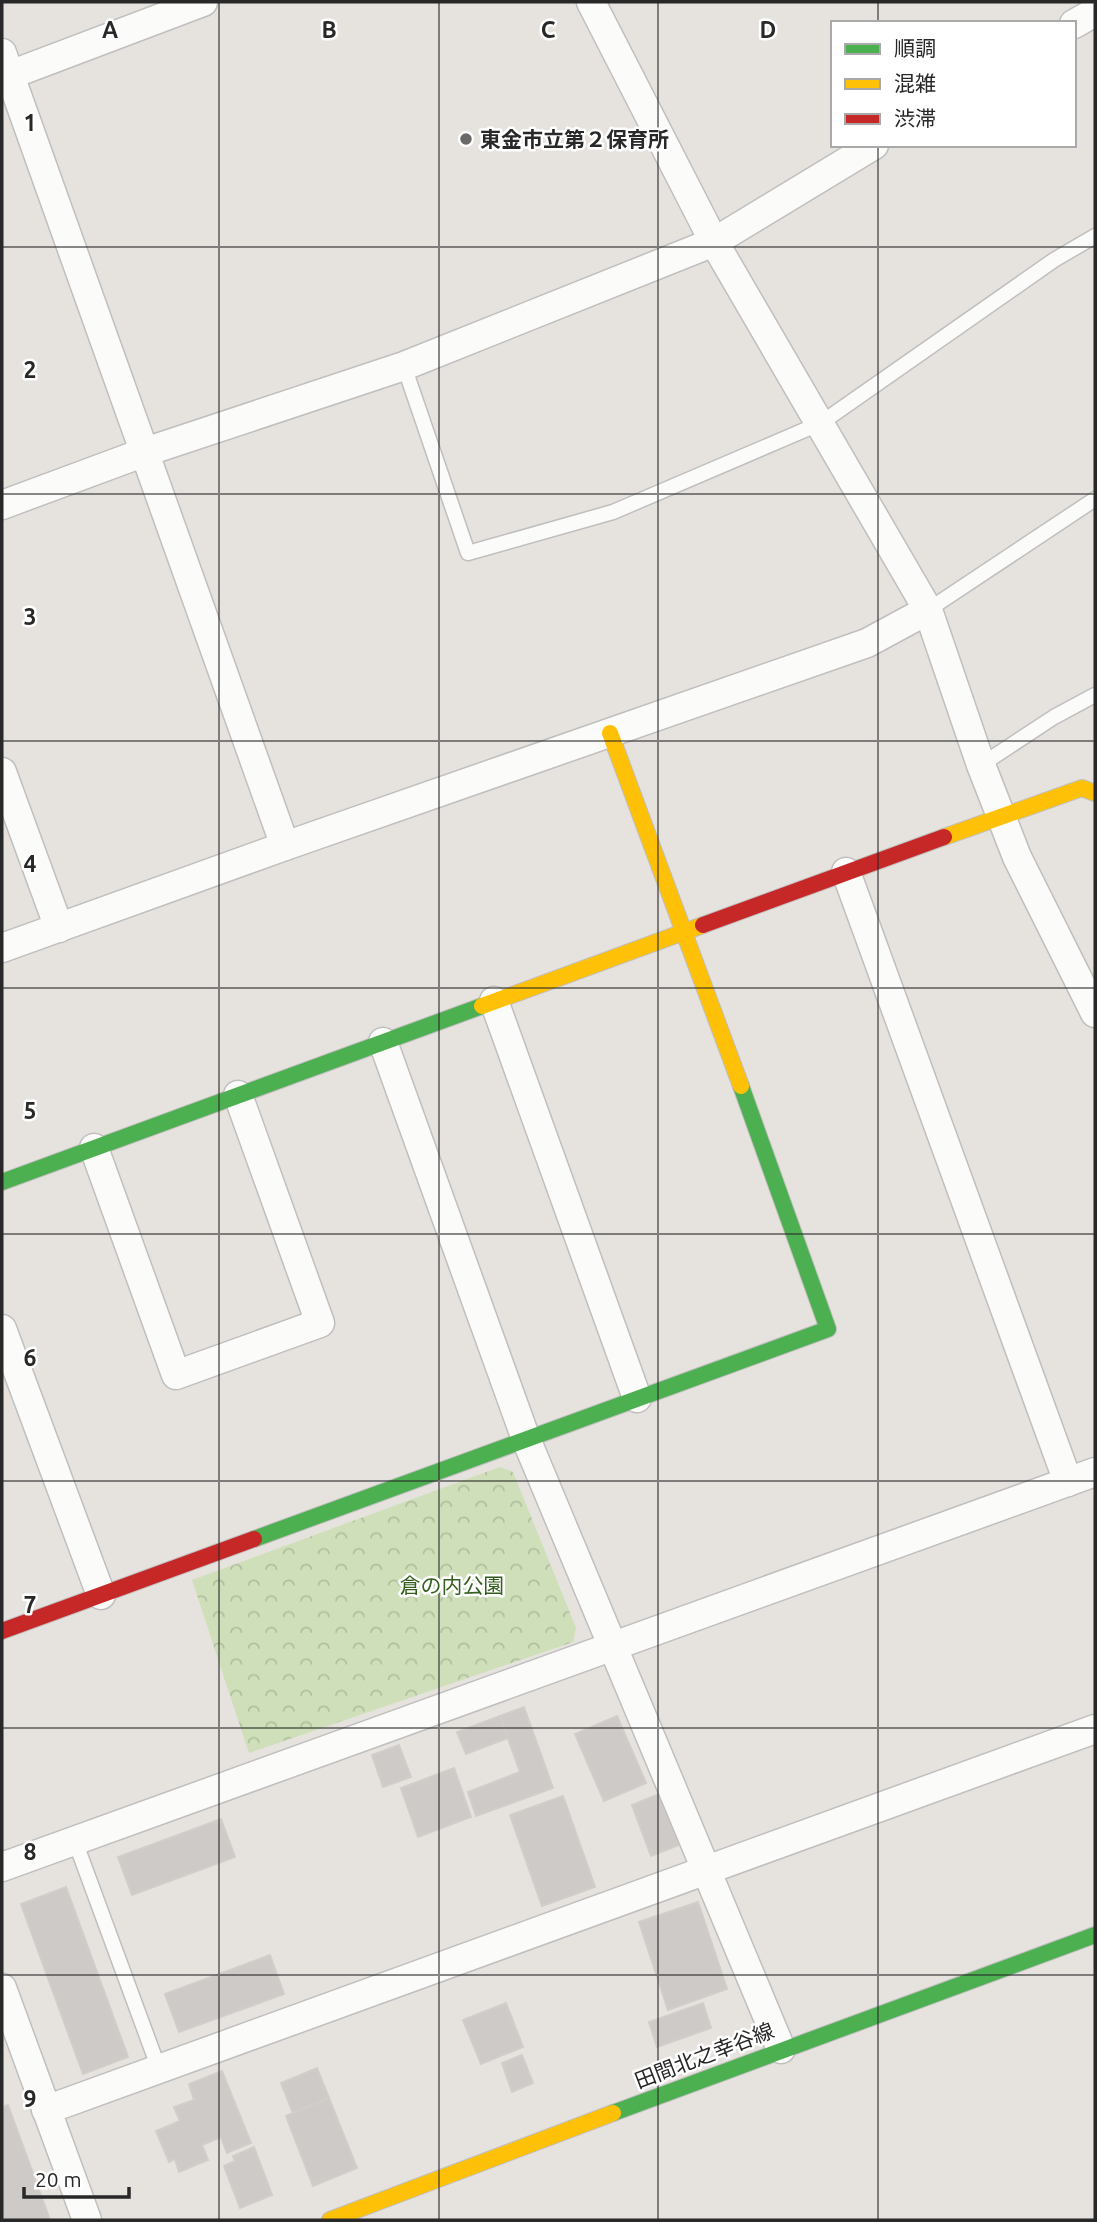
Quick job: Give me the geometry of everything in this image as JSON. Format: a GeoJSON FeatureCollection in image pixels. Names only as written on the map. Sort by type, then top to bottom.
{"type":"FeatureCollection","features":[{"type":"Feature","properties":{"kind":"street"},"geometry":{"type":"LineString","coordinates":[[202,2],[4,69],[285,846]]}},
{"type":"Feature","properties":{"kind":"street"},"geometry":{"type":"LineString","coordinates":[[591,2],[714,242],[928,610],[981,765],[1017,857],[1095,1013]]}},
{"type":"Feature","properties":{"kind":"street"},"geometry":{"type":"LineString","coordinates":[[1076,23],[1095,12]]}},
{"type":"Feature","properties":{"kind":"street"},"geometry":{"type":"LineString","coordinates":[[2,505],[145,453],[404,366],[714,242],[871,147]]}},
{"type":"Feature","properties":{"kind":"street"},"geometry":{"type":"LineString","coordinates":[[2,948],[867,643],[928,610]]}},
{"type":"Feature","properties":{"kind":"street"},"geometry":{"type":"LineString","coordinates":[[2,1631],[828,1329],[610,733]]}},
{"type":"Feature","properties":{"kind":"street"},"geometry":{"type":"LineString","coordinates":[[2,772],[59,928]]}},
{"type":"Feature","properties":{"kind":"street"},"geometry":{"type":"LineString","coordinates":[[2,1182],[1001,816],[1082,788],[1095,793]]}},
{"type":"Feature","properties":{"kind":"street"},"geometry":{"type":"LineString","coordinates":[[846,872],[1068,1482]]}},
{"type":"Feature","properties":{"kind":"street"},"geometry":{"type":"LineString","coordinates":[[494,1001],[637,1398]]}},
{"type":"Feature","properties":{"kind":"street"},"geometry":{"type":"LineString","coordinates":[[383,1042],[526,1439],[781,2049]]}},
{"type":"Feature","properties":{"kind":"street"},"geometry":{"type":"LineString","coordinates":[[94,1148],[176,1376],[307,1328],[320,1323],[238,1095]]}},
{"type":"Feature","properties":{"kind":"street"},"geometry":{"type":"LineString","coordinates":[[2,1329],[101,1595]]}},
{"type":"Feature","properties":{"kind":"street"},"geometry":{"type":"LineString","coordinates":[[2,1867],[1095,1472]]}},
{"type":"Feature","properties":{"kind":"street"},"geometry":{"type":"LineString","coordinates":[[47,2110],[1095,1728]]}},
{"type":"Feature","properties":{"kind":"street","name":"田間北之幸谷線"},"geometry":{"type":"LineString","coordinates":[[330,2220],[781,2049],[1095,1935]]}},
{"type":"Feature","properties":{"kind":"street"},"geometry":{"type":"LineString","coordinates":[[2,1988],[87,2220]]}},
{"type":"Feature","properties":{"kind":"lane"},"geometry":{"type":"LineString","coordinates":[[404,366],[468,552],[613,512],[821,424],[1054,260],[1095,236]]}},
{"type":"Feature","properties":{"kind":"lane"},"geometry":{"type":"LineString","coordinates":[[928,610],[1095,499]]}},
{"type":"Feature","properties":{"kind":"lane"},"geometry":{"type":"LineString","coordinates":[[981,765],[1054,717],[1095,695]]}},
{"type":"Feature","properties":{"kind":"lane"},"geometry":{"type":"LineString","coordinates":[[75,1841],[159,2069]]}},
{"type":"Feature","properties":{"kind":"green space","name":"倉の内公園"},"geometry":{"type":"Polygon","coordinates":[[[500,1467],[513,1472],[576,1628],[573,1642],[249,1753],[192,1580],[500,1467]]]}},
{"type":"Feature","properties":{"kind":"building"},"geometry":{"type":"Polygon","coordinates":[[[524,1707],[553,1788],[476,1816],[468,1792],[520,1772],[500,1716],[524,1707]]]}},
{"type":"Feature","properties":{"kind":"building"},"geometry":{"type":"Polygon","coordinates":[[[500,1716],[508,1738],[466,1754],[457,1732],[500,1716]]]}},
{"type":"Feature","properties":{"kind":"building"},"geometry":{"type":"Polygon","coordinates":[[[617,1716],[646,1783],[604,1801],[575,1734],[617,1716]]]}},
{"type":"Feature","properties":{"kind":"building"},"geometry":{"type":"Polygon","coordinates":[[[399,1745],[411,1777],[383,1787],[372,1755],[399,1745]]]}},
{"type":"Feature","properties":{"kind":"building"},"geometry":{"type":"Polygon","coordinates":[[[454,1768],[471,1817],[418,1837],[401,1788],[454,1768]]]}},
{"type":"Feature","properties":{"kind":"building"},"geometry":{"type":"Polygon","coordinates":[[[659,1794],[679,1845],[651,1856],[632,1805],[659,1794]]]}},
{"type":"Feature","properties":{"kind":"building"},"geometry":{"type":"Polygon","coordinates":[[[563,1796],[595,1887],[542,1906],[510,1815],[563,1796]]]}},
{"type":"Feature","properties":{"kind":"building"},"geometry":{"type":"Polygon","coordinates":[[[221,1819],[235,1857],[132,1895],[118,1857],[221,1819]]]}},
{"type":"Feature","properties":{"kind":"building"},"geometry":{"type":"Polygon","coordinates":[[[66,1887],[128,2057],[83,2074],[21,1904],[66,1887]]]}},
{"type":"Feature","properties":{"kind":"building"},"geometry":{"type":"Polygon","coordinates":[[[698,1902],[727,1989],[668,2010],[639,1922],[698,1902]]]}},
{"type":"Feature","properties":{"kind":"building"},"geometry":{"type":"Polygon","coordinates":[[[270,1955],[284,1994],[179,2032],[165,1994],[270,1955]]]}},
{"type":"Feature","properties":{"kind":"building"},"geometry":{"type":"Polygon","coordinates":[[[506,2003],[523,2047],[481,2064],[463,2020],[506,2003]]]}},
{"type":"Feature","properties":{"kind":"building"},"geometry":{"type":"Polygon","coordinates":[[[703,2003],[711,2028],[657,2047],[649,2022],[703,2003]]]}},
{"type":"Feature","properties":{"kind":"building"},"geometry":{"type":"Polygon","coordinates":[[[522,2055],[533,2083],[512,2092],[502,2063],[522,2055]]]}},
{"type":"Feature","properties":{"kind":"building"},"geometry":{"type":"Polygon","coordinates":[[[317,2068],[329,2098],[293,2113],[281,2083],[317,2068]]]}},
{"type":"Feature","properties":{"kind":"building"},"geometry":{"type":"Polygon","coordinates":[[[222,2071],[251,2143],[227,2153],[221,2137],[202,2145],[208,2160],[179,2172],[175,2159],[169,2162],[156,2131],[180,2121],[174,2107],[194,2100],[189,2084],[222,2071]]]}},
{"type":"Feature","properties":{"kind":"building"},"geometry":{"type":"Polygon","coordinates":[[[329,2098],[357,2168],[313,2186],[286,2116],[329,2098]]]}},
{"type":"Feature","properties":{"kind":"building"},"geometry":{"type":"Polygon","coordinates":[[[8,2105],[50,2220],[2,2220],[2,2107],[8,2105]]]}},
{"type":"Feature","properties":{"kind":"building"},"geometry":{"type":"Polygon","coordinates":[[[254,2147],[272,2195],[240,2208],[224,2166],[235,2161],[233,2156],[254,2147]]]}},
{"type":"Feature","properties":{"kind":"traffic: fast"},"geometry":{"type":"LineString","coordinates":[[2,1182],[482,1006]]}},
{"type":"Feature","properties":{"kind":"traffic: fast"},"geometry":{"type":"LineString","coordinates":[[254,1539],[828,1329],[741,1086]]}},
{"type":"Feature","properties":{"kind":"traffic: fast"},"geometry":{"type":"LineString","coordinates":[[613,2113],[1095,1935]]}},
{"type":"Feature","properties":{"kind":"traffic: slow"},"geometry":{"type":"LineString","coordinates":[[610,733],[741,1086]]}},
{"type":"Feature","properties":{"kind":"traffic: slow"},"geometry":{"type":"LineString","coordinates":[[944,837],[1082,788],[1095,793]]}},
{"type":"Feature","properties":{"kind":"traffic: slow"},"geometry":{"type":"LineString","coordinates":[[482,1006],[703,925]]}},
{"type":"Feature","properties":{"kind":"traffic: slow"},"geometry":{"type":"LineString","coordinates":[[330,2220],[613,2113]]}},
{"type":"Feature","properties":{"kind":"traffic: jam"},"geometry":{"type":"LineString","coordinates":[[703,925],[944,837]]}},
{"type":"Feature","properties":{"kind":"traffic: jam"},"geometry":{"type":"LineString","coordinates":[[2,1631],[254,1539]]}},
{"type":"Feature","properties":{"kind":"place","name":"東金市立第２保育所"},"geometry":{"type":"Point","coordinates":[466,139]}}]}
